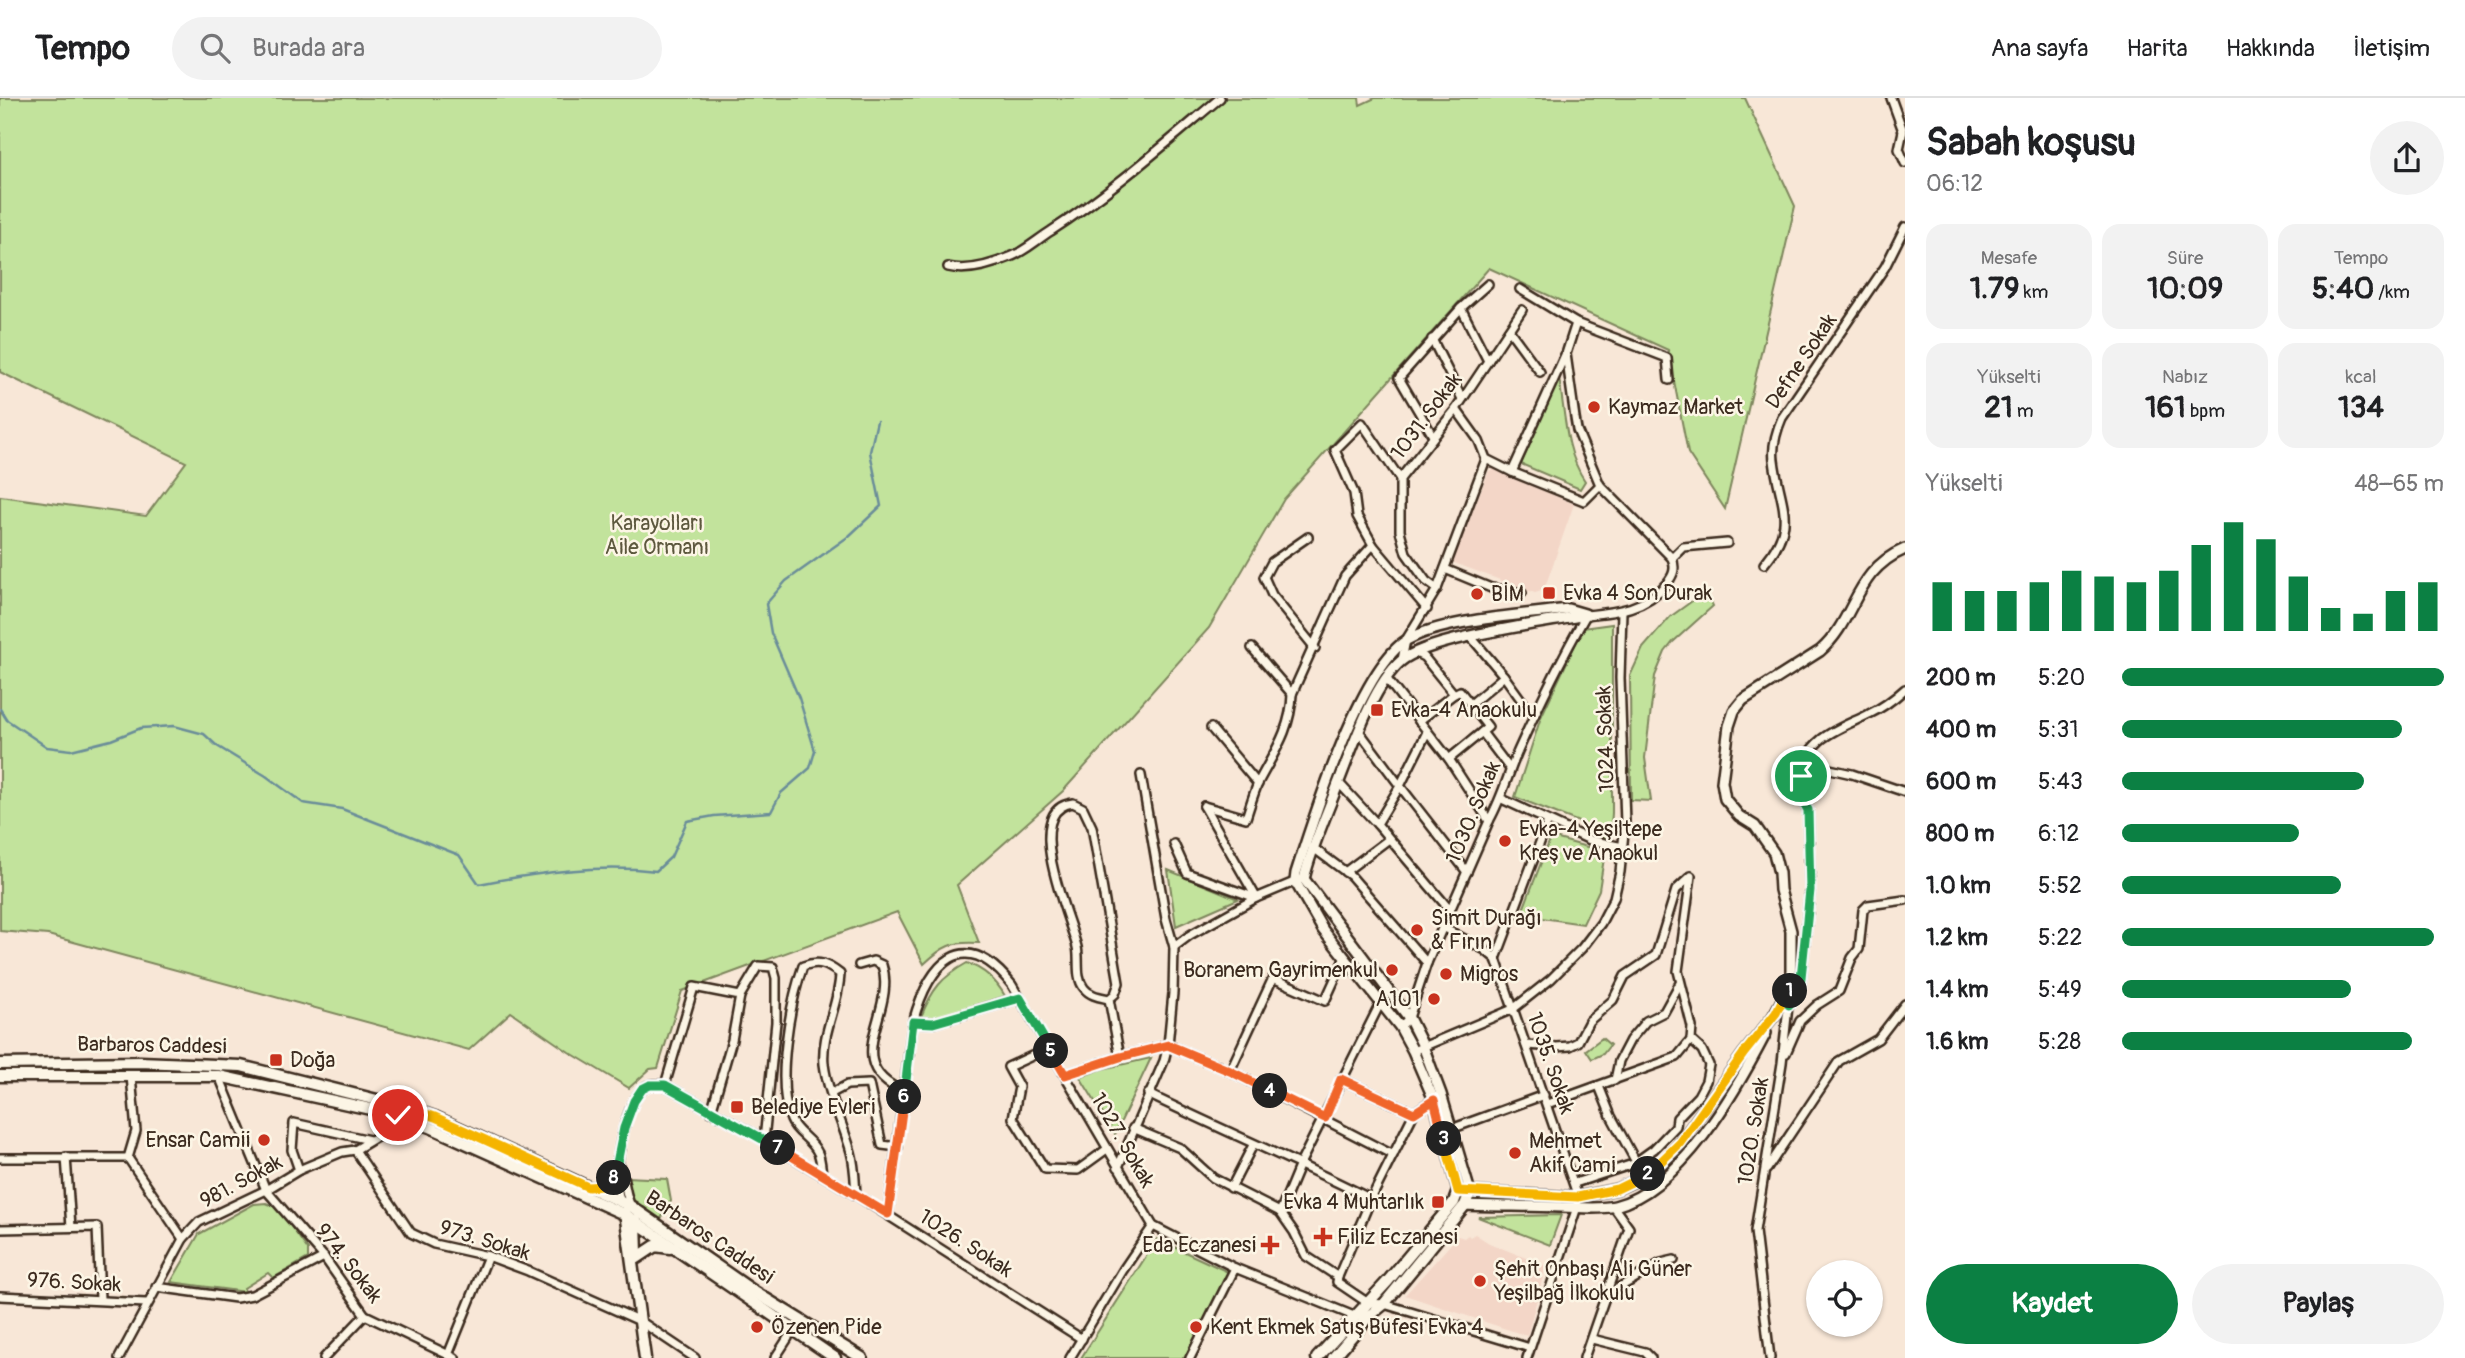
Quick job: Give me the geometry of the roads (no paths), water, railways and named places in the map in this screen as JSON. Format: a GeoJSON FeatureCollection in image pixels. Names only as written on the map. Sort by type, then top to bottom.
{"type":"FeatureCollection","features":[{"type":"Feature","properties":{"kind":"main road","name":"Barbaros Caddesi"},"geometry":{"type":"LineString","coordinates":[[0,1064],[152,1062],[241,1066],[435,1117],[621,1202]]}},
{"type":"Feature","properties":{"kind":"main road","name":"Barbaros Caddesi"},"geometry":{"type":"LineString","coordinates":[[0,1076],[219,1076],[398,1115],[629,1211],[862,1358]]}},
{"type":"Feature","properties":{"kind":"main road"},"geometry":{"type":"LineString","coordinates":[[1460,1204],[1458,1191],[1470,1192]]}},
{"type":"Feature","properties":{"kind":"main road"},"geometry":{"type":"LineString","coordinates":[[1333,1358],[1369,1316],[1384,1304],[1470,1192]]}},
{"type":"Feature","properties":{"kind":"main road"},"geometry":{"type":"LineString","coordinates":[[621,1202],[629,1211],[645,1358]]}},
{"type":"Feature","properties":{"kind":"main road"},"geometry":{"type":"LineString","coordinates":[[1317,1358],[1460,1204]]}},
{"type":"Feature","properties":{"kind":"main road","name":"Barbaros Caddesi"},"geometry":{"type":"LineString","coordinates":[[629,1211],[636,1222],[835,1358]]}},
{"type":"Feature","properties":{"kind":"main road"},"geometry":{"type":"LineString","coordinates":[[635,1263],[636,1222]]}},
{"type":"Feature","properties":{"kind":"main road"},"geometry":{"type":"LineString","coordinates":[[635,1263],[654,1246],[675,1249]]}},
{"type":"Feature","properties":{"kind":"street"},"geometry":{"type":"LineString","coordinates":[[948,267],[957,270],[971,269],[1013,257],[1149,159],[1220,98]]}},
{"type":"Feature","properties":{"kind":"street"},"geometry":{"type":"LineString","coordinates":[[1891,98],[1903,131],[1899,149],[1905,163]]}},
{"type":"Feature","properties":{"kind":"street","name":"Defne Sokak"},"geometry":{"type":"LineString","coordinates":[[1765,564],[1779,543],[1785,516],[1774,458],[1775,435],[1782,418],[1885,267],[1905,227]]}},
{"type":"Feature","properties":{"kind":"street"},"geometry":{"type":"LineString","coordinates":[[1433,436],[1399,378],[1461,307],[1488,284]]}},
{"type":"Feature","properties":{"kind":"street"},"geometry":{"type":"LineString","coordinates":[[1520,289],[1576,323],[1667,358],[1669,380]]}},
{"type":"Feature","properties":{"kind":"street"},"geometry":{"type":"LineString","coordinates":[[1461,307],[1488,361]]}},
{"type":"Feature","properties":{"kind":"street","name":"1031. Sokak"},"geometry":{"type":"LineString","coordinates":[[1437,589],[1426,581],[1406,553],[1400,531],[1400,479],[1456,409],[1522,310]]}},
{"type":"Feature","properties":{"kind":"street"},"geometry":{"type":"LineString","coordinates":[[1512,472],[1566,354],[1576,323]]}},
{"type":"Feature","properties":{"kind":"street"},"geometry":{"type":"LineString","coordinates":[[1509,330],[1540,372]]}},
{"type":"Feature","properties":{"kind":"street"},"geometry":{"type":"LineString","coordinates":[[1432,339],[1462,399]]}},
{"type":"Feature","properties":{"kind":"street"},"geometry":{"type":"LineString","coordinates":[[1174,947],[1256,898],[1300,880],[1359,731],[1386,678],[1402,660],[1427,647],[1471,637],[1586,615],[1622,611],[1646,602],[1658,594],[1672,577],[1675,566],[1672,558],[1600,485],[1577,430],[1566,354]]}},
{"type":"Feature","properties":{"kind":"street"},"geometry":{"type":"LineString","coordinates":[[1456,409],[1479,441],[1486,458],[1512,472],[1584,501],[1600,485]]}},
{"type":"Feature","properties":{"kind":"street"},"geometry":{"type":"LineString","coordinates":[[1400,479],[1362,423],[1335,450],[1354,493],[1357,516],[1373,545],[1427,609]]}},
{"type":"Feature","properties":{"kind":"street"},"geometry":{"type":"LineString","coordinates":[[1486,458],[1437,589],[1406,640],[1379,668],[1349,730],[1309,831],[1300,880],[1323,929],[1400,1027],[1451,1129],[1470,1192],[1578,1197],[1617,1189],[1652,1173],[1680,1143],[1776,1013]]}},
{"type":"Feature","properties":{"kind":"street"},"geometry":{"type":"LineString","coordinates":[[1308,537],[1272,562],[1264,577],[1272,595],[1315,648]]}},
{"type":"Feature","properties":{"kind":"street"},"geometry":{"type":"LineString","coordinates":[[1672,558],[1683,547],[1727,543]]}},
{"type":"Feature","properties":{"kind":"street"},"geometry":{"type":"LineString","coordinates":[[1256,898],[1204,806],[1246,818],[1258,784],[1272,760],[1291,716],[1292,694],[1315,648],[1345,576],[1373,545]]}},
{"type":"Feature","properties":{"kind":"street","name":"1020. Sokak"},"geometry":{"type":"LineString","coordinates":[[1770,1358],[1754,1240],[1789,1005],[1791,931],[1774,853],[1755,826],[1739,816],[1725,799],[1722,782],[1729,726],[1734,711],[1743,699],[1820,652],[1831,642],[1865,579],[1893,554],[1905,549]]}},
{"type":"Feature","properties":{"kind":"street"},"geometry":{"type":"LineString","coordinates":[[1445,569],[1491,588],[1521,593]]}},
{"type":"Feature","properties":{"kind":"street"},"geometry":{"type":"LineString","coordinates":[[1406,640],[1423,633],[1495,618],[1568,609],[1586,615]]}},
{"type":"Feature","properties":{"kind":"street","name":"1024. Sokak"},"geometry":{"type":"LineString","coordinates":[[1413,1051],[1514,1009],[1582,948],[1601,923],[1614,898],[1625,823],[1620,678],[1622,611]]}},
{"type":"Feature","properties":{"kind":"street","name":"1030. Sokak"},"geometry":{"type":"LineString","coordinates":[[1400,1027],[1409,1018],[1449,909],[1489,821],[1502,799],[1510,769],[1533,716],[1552,674],[1586,615]]}},
{"type":"Feature","properties":{"kind":"street"},"geometry":{"type":"LineString","coordinates":[[1471,637],[1533,716]]}},
{"type":"Feature","properties":{"kind":"street"},"geometry":{"type":"LineString","coordinates":[[1402,660],[1406,640]]}},
{"type":"Feature","properties":{"kind":"street"},"geometry":{"type":"LineString","coordinates":[[1252,648],[1292,694]]}},
{"type":"Feature","properties":{"kind":"street"},"geometry":{"type":"LineString","coordinates":[[1416,653],[1424,657],[1454,694]]}},
{"type":"Feature","properties":{"kind":"street"},"geometry":{"type":"LineString","coordinates":[[1471,704],[1504,676]]}},
{"type":"Feature","properties":{"kind":"street"},"geometry":{"type":"LineString","coordinates":[[1386,678],[1449,760],[1489,821]]}},
{"type":"Feature","properties":{"kind":"street"},"geometry":{"type":"LineString","coordinates":[[1789,1005],[1800,987],[1810,890],[1808,810],[1802,801],[1800,787],[1803,763],[1811,748],[1824,737],[1868,715],[1905,689]]}},
{"type":"Feature","properties":{"kind":"street"},"geometry":{"type":"LineString","coordinates":[[1419,721],[1460,691],[1489,727],[1449,760]]}},
{"type":"Feature","properties":{"kind":"street"},"geometry":{"type":"LineString","coordinates":[[1212,728],[1258,784]]}},
{"type":"Feature","properties":{"kind":"street"},"geometry":{"type":"LineString","coordinates":[[1359,731],[1467,872]]}},
{"type":"Feature","properties":{"kind":"street"},"geometry":{"type":"LineString","coordinates":[[1377,824],[1427,732]]}},
{"type":"Feature","properties":{"kind":"street"},"geometry":{"type":"LineString","coordinates":[[1482,732],[1510,769]]}},
{"type":"Feature","properties":{"kind":"street"},"geometry":{"type":"LineString","coordinates":[[1803,763],[1852,774],[1905,792]]}},
{"type":"Feature","properties":{"kind":"street"},"geometry":{"type":"LineString","coordinates":[[1118,1167],[1164,1061],[1168,1045],[1175,965],[1174,947],[1166,919],[1141,775]]}},
{"type":"Feature","properties":{"kind":"street"},"geometry":{"type":"LineString","coordinates":[[1339,783],[1449,909]]}},
{"type":"Feature","properties":{"kind":"street"},"geometry":{"type":"LineString","coordinates":[[1502,799],[1590,840],[1623,846]]}},
{"type":"Feature","properties":{"kind":"street"},"geometry":{"type":"LineString","coordinates":[[1073,803],[1083,807],[1092,827],[1119,983],[1115,994],[1109,999],[1089,993],[1083,987],[1079,976],[1078,951],[1051,869],[1048,836],[1056,809],[1063,804],[1073,803]]}},
{"type":"Feature","properties":{"kind":"street"},"geometry":{"type":"LineString","coordinates":[[1442,927],[1485,950],[1496,959],[1548,821]]}},
{"type":"Feature","properties":{"kind":"street"},"geometry":{"type":"LineString","coordinates":[[1345,872],[1389,839]]}},
{"type":"Feature","properties":{"kind":"street"},"geometry":{"type":"LineString","coordinates":[[1174,844],[1187,873],[1256,898]]}},
{"type":"Feature","properties":{"kind":"street"},"geometry":{"type":"LineString","coordinates":[[1312,847],[1345,872],[1427,963]]}},
{"type":"Feature","properties":{"kind":"street"},"geometry":{"type":"LineString","coordinates":[[1526,1045],[1556,1047],[1570,1046],[1578,1042],[1588,1021],[1613,1000],[1625,976],[1656,955],[1676,890],[1691,876],[1678,971],[1692,1027],[1691,1040],[1677,1057],[1547,1104]]}},
{"type":"Feature","properties":{"kind":"street"},"geometry":{"type":"LineString","coordinates":[[1300,880],[1409,1018],[1423,1046],[1458,1191]]}},
{"type":"Feature","properties":{"kind":"street"},"geometry":{"type":"LineString","coordinates":[[1782,1063],[1800,1021],[1817,1004],[1839,991],[1852,958],[1859,948],[1863,909],[1868,905],[1905,900]]}},
{"type":"Feature","properties":{"kind":"street","name":"1027. Sokak"},"geometry":{"type":"LineString","coordinates":[[888,1214],[913,1022],[919,1001],[927,983],[945,960],[971,954],[988,962],[1003,974],[1020,998],[1153,1226]]}},
{"type":"Feature","properties":{"kind":"street"},"geometry":{"type":"LineString","coordinates":[[1230,1071],[1273,978],[1325,1001],[1345,957]]}},
{"type":"Feature","properties":{"kind":"street","name":"1035. Sokak"},"geometry":{"type":"LineString","coordinates":[[1496,959],[1578,1197],[1527,1358]]}},
{"type":"Feature","properties":{"kind":"street"},"geometry":{"type":"LineString","coordinates":[[822,1174],[820,1155],[812,1143],[792,1125],[785,1107],[786,1039],[793,995],[803,966],[816,961],[839,974],[839,990],[823,1045],[824,1066],[836,1114],[852,1153],[856,1195]]}},
{"type":"Feature","properties":{"kind":"street"},"geometry":{"type":"LineString","coordinates":[[859,965],[873,961],[882,964],[886,976],[885,994],[870,1054],[874,1068],[889,1086],[905,1092]]}},
{"type":"Feature","properties":{"kind":"street"},"geometry":{"type":"LineString","coordinates":[[711,1112],[732,1040],[740,996],[758,966],[773,967],[776,978],[776,1022],[764,1140]]}},
{"type":"Feature","properties":{"kind":"street"},"geometry":{"type":"LineString","coordinates":[[1615,1080],[1619,1061],[1630,1040],[1646,1021],[1664,1012],[1681,981]]}},
{"type":"Feature","properties":{"kind":"street"},"geometry":{"type":"LineString","coordinates":[[1460,1204],[1613,1206],[1653,1188],[1669,1175],[1708,1128],[1745,1073],[1791,983]]}},
{"type":"Feature","properties":{"kind":"street"},"geometry":{"type":"LineString","coordinates":[[621,1202],[616,1175],[624,1128],[634,1101],[642,1089],[650,1085],[665,1085],[694,987],[740,996]]}},
{"type":"Feature","properties":{"kind":"street"},"geometry":{"type":"LineString","coordinates":[[913,1022],[933,1023],[1020,998]]}},
{"type":"Feature","properties":{"kind":"street"},"geometry":{"type":"LineString","coordinates":[[1109,999],[1120,1057]]}},
{"type":"Feature","properties":{"kind":"street"},"geometry":{"type":"LineString","coordinates":[[1280,1212],[1300,1164],[1381,1002]]}},
{"type":"Feature","properties":{"kind":"street"},"geometry":{"type":"LineString","coordinates":[[1764,1172],[1839,1061],[1878,1039],[1905,1004]]}},
{"type":"Feature","properties":{"kind":"street"},"geometry":{"type":"LineString","coordinates":[[1575,1183],[1636,1162],[1654,1149],[1675,1126],[1678,1118],[1698,1096],[1706,1081],[1709,1065],[1702,1050],[1691,1040]]}},
{"type":"Feature","properties":{"kind":"street"},"geometry":{"type":"LineString","coordinates":[[1065,1075],[1168,1045],[1230,1071],[1393,1155]]}},
{"type":"Feature","properties":{"kind":"street"},"geometry":{"type":"LineString","coordinates":[[1049,1048],[1008,1067],[1019,1087],[1013,1118],[1045,1169],[1078,1170],[1107,1149]]}},
{"type":"Feature","properties":{"kind":"street"},"geometry":{"type":"LineString","coordinates":[[128,1158],[136,1131],[131,1076]]}},
{"type":"Feature","properties":{"kind":"street","name":"974. Sokak"},"geometry":{"type":"LineString","coordinates":[[219,1076],[266,1190],[324,1257],[365,1315],[451,1356]]}},
{"type":"Feature","properties":{"kind":"street"},"geometry":{"type":"LineString","coordinates":[[1341,1079],[1414,1113]]}},
{"type":"Feature","properties":{"kind":"street"},"geometry":{"type":"LineString","coordinates":[[832,1093],[847,1085],[869,1084],[882,1145],[898,1147]]}},
{"type":"Feature","properties":{"kind":"street","name":"1026. Sokak"},"geometry":{"type":"LineString","coordinates":[[665,1085],[888,1214],[1082,1339]]}},
{"type":"Feature","properties":{"kind":"street"},"geometry":{"type":"LineString","coordinates":[[1599,1086],[1611,1116],[1636,1162]]}},
{"type":"Feature","properties":{"kind":"street"},"geometry":{"type":"LineString","coordinates":[[1148,1094],[1371,1199]]}},
{"type":"Feature","properties":{"kind":"street"},"geometry":{"type":"LineString","coordinates":[[1451,1129],[1544,1095]]}},
{"type":"Feature","properties":{"kind":"street"},"geometry":{"type":"LineString","coordinates":[[1437,1097],[1414,1113],[1371,1199],[1338,1282],[1368,1303],[1384,1304],[1530,1348]]}},
{"type":"Feature","properties":{"kind":"street","name":"981. Sokak"},"geometry":{"type":"LineString","coordinates":[[119,1358],[146,1303],[183,1239],[199,1222],[266,1190],[299,1170],[342,1152],[355,1150],[388,1130],[405,1107]]}},
{"type":"Feature","properties":{"kind":"street"},"geometry":{"type":"LineString","coordinates":[[299,1170],[292,1150],[294,1123],[370,1140]]}},
{"type":"Feature","properties":{"kind":"street"},"geometry":{"type":"LineString","coordinates":[[1133,1128],[1180,1148],[1213,1178],[1280,1212],[1294,1231],[1306,1256],[1338,1277]]}},
{"type":"Feature","properties":{"kind":"street"},"geometry":{"type":"LineString","coordinates":[[1231,1188],[1253,1145]]}},
{"type":"Feature","properties":{"kind":"street","name":"973. Sokak"},"geometry":{"type":"LineString","coordinates":[[355,1150],[411,1233],[434,1244],[488,1255],[528,1270],[640,1321],[695,1358]]}},
{"type":"Feature","properties":{"kind":"street"},"geometry":{"type":"LineString","coordinates":[[66,1157],[71,1227]]}},
{"type":"Feature","properties":{"kind":"street"},"geometry":{"type":"LineString","coordinates":[[0,1158],[128,1158]]}},
{"type":"Feature","properties":{"kind":"street"},"geometry":{"type":"LineString","coordinates":[[128,1158],[183,1239]]}},
{"type":"Feature","properties":{"kind":"street"},"geometry":{"type":"LineString","coordinates":[[618,1164],[622,1170],[629,1211]]}},
{"type":"Feature","properties":{"kind":"street"},"geometry":{"type":"LineString","coordinates":[[588,1187],[606,1185],[616,1175]]}},
{"type":"Feature","properties":{"kind":"street"},"geometry":{"type":"LineString","coordinates":[[1584,1358],[1629,1228],[1613,1206]]}},
{"type":"Feature","properties":{"kind":"street"},"geometry":{"type":"LineString","coordinates":[[1070,1358],[1153,1226],[1235,1268],[1354,1316],[1369,1316]]}},
{"type":"Feature","properties":{"kind":"street"},"geometry":{"type":"LineString","coordinates":[[0,1229],[97,1227],[100,1299]]}},
{"type":"Feature","properties":{"kind":"street"},"geometry":{"type":"LineString","coordinates":[[451,1356],[488,1255]]}},
{"type":"Feature","properties":{"kind":"street"},"geometry":{"type":"LineString","coordinates":[[156,1287],[236,1298],[252,1295],[324,1257]]}},
{"type":"Feature","properties":{"kind":"street"},"geometry":{"type":"LineString","coordinates":[[1608,1295],[1661,1263],[1674,1260]]}},
{"type":"Feature","properties":{"kind":"street"},"geometry":{"type":"LineString","coordinates":[[1190,1358],[1235,1268]]}},
{"type":"Feature","properties":{"kind":"street","name":"976. Sokak"},"geometry":{"type":"LineString","coordinates":[[0,1296],[146,1303]]}},
{"type":"Feature","properties":{"kind":"street"},"geometry":{"type":"LineString","coordinates":[[324,1358],[365,1315]]}},
{"type":"Feature","properties":{"kind":"street"},"geometry":{"type":"LineString","coordinates":[[775,1358],[788,1338]]}},
{"type":"Feature","properties":{"kind":"street"},"geometry":{"type":"LineString","coordinates":[[1592,1339],[1645,1352],[1651,1358]]}},
{"type":"Feature","properties":{"kind":"waterway"},"geometry":{"type":"LineString","coordinates":[[0,709],[7,720],[47,747],[71,750],[111,740],[141,728],[174,726],[204,734],[217,746],[303,803],[342,809],[459,855],[479,884],[567,871],[656,871],[671,857],[687,821],[771,812],[781,793],[810,768],[815,751],[799,698],[771,633],[766,604],[786,581],[849,536],[881,506],[870,452],[877,421]]}},
{"type":"Feature","properties":{"kind":"place","name":"Kaymaz Market"},"geometry":{"type":"Point","coordinates":[1594,407]}},
{"type":"Feature","properties":{"kind":"place","name":"Evka 4 Son Durak"},"geometry":{"type":"Point","coordinates":[1549,593]}},
{"type":"Feature","properties":{"kind":"place","name":"BİM"},"geometry":{"type":"Point","coordinates":[1477,594]}},
{"type":"Feature","properties":{"kind":"place","name":"Evka-4 Anaokulu"},"geometry":{"type":"Point","coordinates":[1377,710]}},
{"type":"Feature","properties":{"kind":"place","name":"Evka-4 Yeşiltepe Kreş ve Anaokul"},"geometry":{"type":"Point","coordinates":[1505,841]}},
{"type":"Feature","properties":{"kind":"place","name":"Simit Durağı & Fırın"},"geometry":{"type":"Point","coordinates":[1417,930]}},
{"type":"Feature","properties":{"kind":"place","name":"Boranem Gayrimenkul"},"geometry":{"type":"Point","coordinates":[1392,970]}},
{"type":"Feature","properties":{"kind":"place","name":"Migros"},"geometry":{"type":"Point","coordinates":[1446,974]}},
{"type":"Feature","properties":{"kind":"place","name":"A101"},"geometry":{"type":"Point","coordinates":[1434,999]}},
{"type":"Feature","properties":{"kind":"place","name":"Doğa"},"geometry":{"type":"Point","coordinates":[276,1060]}},
{"type":"Feature","properties":{"kind":"place","name":"Belediye Evleri"},"geometry":{"type":"Point","coordinates":[737,1107]}},
{"type":"Feature","properties":{"kind":"place","name":"Ensar Camii"},"geometry":{"type":"Point","coordinates":[264,1140]}},
{"type":"Feature","properties":{"kind":"place","name":"Mehmet Akif Cami"},"geometry":{"type":"Point","coordinates":[1515,1153]}},
{"type":"Feature","properties":{"kind":"place","name":"Evka 4 Muhtarlık"},"geometry":{"type":"Point","coordinates":[1438,1202]}},
{"type":"Feature","properties":{"kind":"place","name":"Filiz Eczanesi"},"geometry":{"type":"Point","coordinates":[1323,1237]}},
{"type":"Feature","properties":{"kind":"place","name":"Eda Eczanesi"},"geometry":{"type":"Point","coordinates":[1270,1245]}},
{"type":"Feature","properties":{"kind":"place","name":"Şehit Onbaşı Ali Güner Yeşilbağ İlkokulu"},"geometry":{"type":"Point","coordinates":[1480,1281]}},
{"type":"Feature","properties":{"kind":"place","name":"Özenen Pide"},"geometry":{"type":"Point","coordinates":[757,1327]}},
{"type":"Feature","properties":{"kind":"place","name":"Kent Ekmek Satış Büfesi Evka 4"},"geometry":{"type":"Point","coordinates":[1196,1327]}},
{"type":"Feature","properties":{"kind":"park label","name":"Karayolları Aile Ormanı"},"geometry":{"type":"Point","coordinates":[657,535]}}]}
